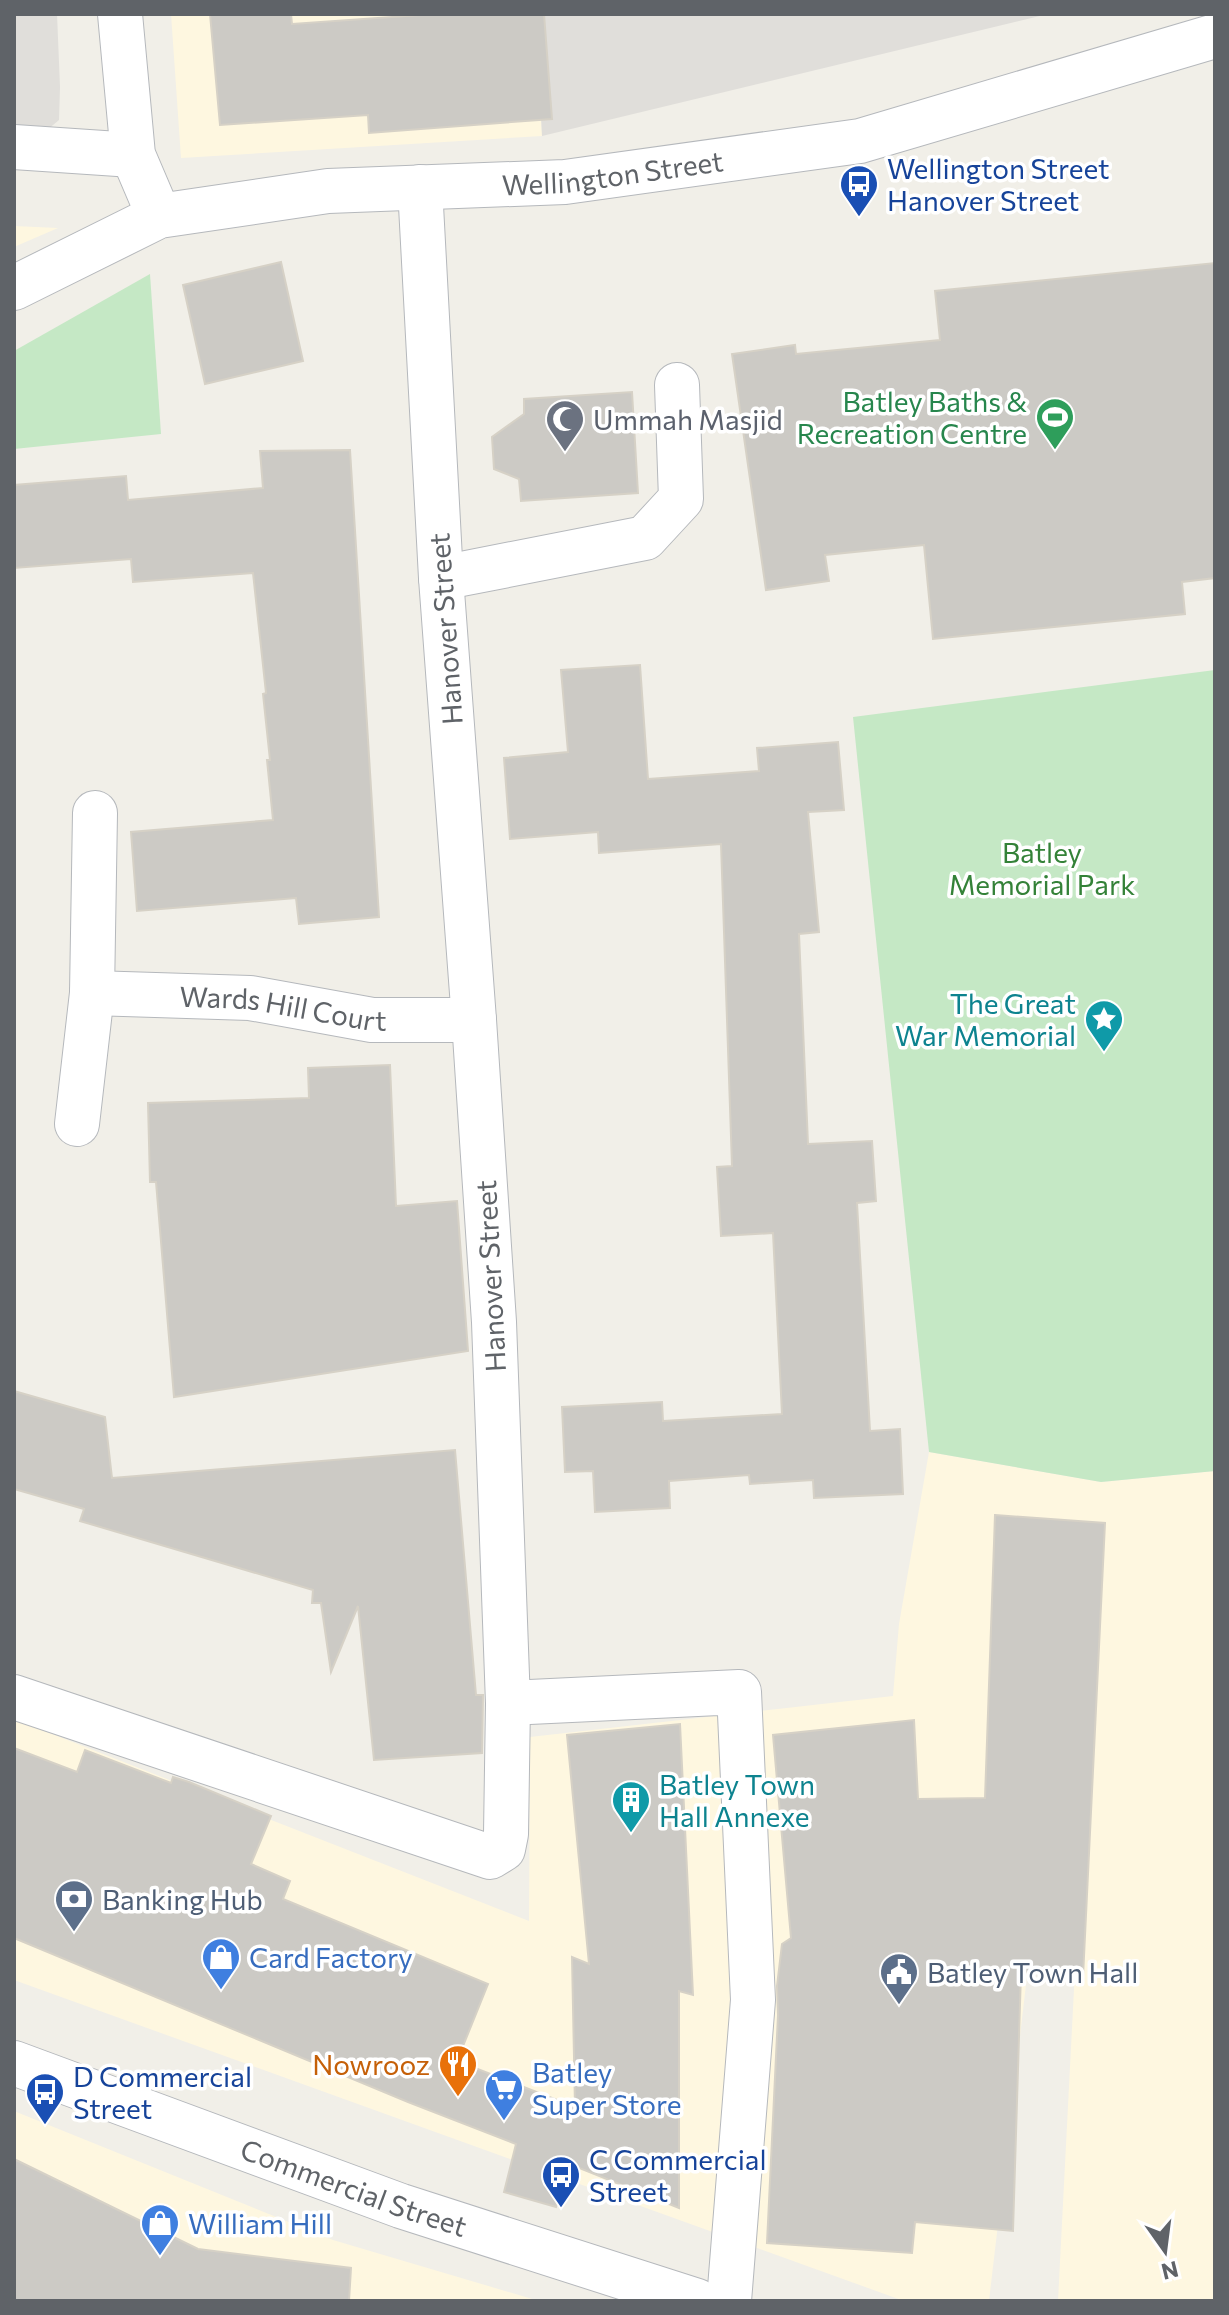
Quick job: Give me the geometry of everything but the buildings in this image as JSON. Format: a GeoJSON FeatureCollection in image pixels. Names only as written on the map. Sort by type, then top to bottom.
{"type":"FeatureCollection","features":[{"type":"Feature","properties":{"kind":"street"},"geometry":{"type":"LineString","coordinates":[[120,14],[133,155],[159,216]]}},
{"type":"Feature","properties":{"kind":"street","name":"Wellington Street"},"geometry":{"type":"LineString","coordinates":[[14,288],[159,216],[328,191],[565,182],[860,141],[1215,36]]}},
{"type":"Feature","properties":{"kind":"street"},"geometry":{"type":"LineString","coordinates":[[14,147],[133,155]]}},
{"type":"Feature","properties":{"kind":"street","name":"Hanover Street"},"geometry":{"type":"LineString","coordinates":[[14,1697],[490,1857],[503,1849],[506,1834],[508,1703],[494,1322],[441,578],[420,187]]}},
{"type":"Feature","properties":{"kind":"street"},"geometry":{"type":"LineString","coordinates":[[441,578],[645,538],[681,499],[677,385]]}},
{"type":"Feature","properties":{"kind":"street"},"geometry":{"type":"LineString","coordinates":[[77,1124],[92,993],[95,813]]}},
{"type":"Feature","properties":{"kind":"street","name":"Wards Hill Court"},"geometry":{"type":"LineString","coordinates":[[92,993],[250,998],[372,1020],[474,1020]]}},
{"type":"Feature","properties":{"kind":"street"},"geometry":{"type":"LineString","coordinates":[[508,1703],[739,1692],[753,2000],[729,2301]]}},
{"type":"Feature","properties":{"kind":"street","name":"Commercial Street"},"geometry":{"type":"LineString","coordinates":[[14,2063],[401,2206],[697,2301]]}},
{"type":"Feature","properties":{"kind":"shaded area"},"geometry":{"type":"Polygon","coordinates":[[[14,14],[57,14],[59,120],[41,135],[14,133],[14,14]]]}},
{"type":"Feature","properties":{"kind":"shaded area"},"geometry":{"type":"Polygon","coordinates":[[[171,14],[536,14],[542,136],[181,158],[171,14]]]}},
{"type":"Feature","properties":{"kind":"shaded area"},"geometry":{"type":"Polygon","coordinates":[[[536,14],[1048,14],[542,136],[536,14]]]}},
{"type":"Feature","properties":{"kind":"shaded area"},"geometry":{"type":"Polygon","coordinates":[[[14,226],[58,228],[14,247],[14,226]]]}},
{"type":"Feature","properties":{"kind":"shaded area"},"geometry":{"type":"Polygon","coordinates":[[[929,1452],[1101,1482],[1215,1471],[1215,2301],[1058,2301],[1076,1950],[1029,1959],[989,2301],[904,2301],[14,1980],[14,1719],[529,1921],[530,1737],[893,1696],[899,1624],[929,1452]]]}},
{"type":"Feature","properties":{"kind":"shaded area"},"geometry":{"type":"Polygon","coordinates":[[[14,2111],[333,2240],[539,2301],[14,2301],[14,2111]]]}},
{"type":"Feature","properties":{"kind":"green space"},"geometry":{"type":"Polygon","coordinates":[[[150,274],[161,434],[14,449],[14,351],[150,274]]]}},
{"type":"Feature","properties":{"kind":"green space","name":"Batley Memorial Park"},"geometry":{"type":"Polygon","coordinates":[[[1215,670],[1215,1471],[1101,1482],[929,1452],[853,717],[1215,670]]]}},
{"type":"Feature","properties":{"kind":"place","name":"Wellington Street Hanover Street"},"geometry":{"type":"Point","coordinates":[859,218]}},
{"type":"Feature","properties":{"kind":"place","name":"Batley Baths & Recreation Centre"},"geometry":{"type":"Point","coordinates":[1055,451]}},
{"type":"Feature","properties":{"kind":"place","name":"Ummah Masjid"},"geometry":{"type":"Point","coordinates":[565,453]}},
{"type":"Feature","properties":{"kind":"place","name":"The Great War Memorial"},"geometry":{"type":"Point","coordinates":[1104,1053]}},
{"type":"Feature","properties":{"kind":"place","name":"Batley Town Hall Annexe"},"geometry":{"type":"Point","coordinates":[631,1834]}},
{"type":"Feature","properties":{"kind":"place","name":"Banking Hub"},"geometry":{"type":"Point","coordinates":[74,1933]}},
{"type":"Feature","properties":{"kind":"place","name":"Card Factory"},"geometry":{"type":"Point","coordinates":[221,1991]}},
{"type":"Feature","properties":{"kind":"place","name":"Batley Town Hall"},"geometry":{"type":"Point","coordinates":[899,2006]}},
{"type":"Feature","properties":{"kind":"place","name":"Nowrooz"},"geometry":{"type":"Point","coordinates":[458,2098]}},
{"type":"Feature","properties":{"kind":"place","name":"Batley Super Store"},"geometry":{"type":"Point","coordinates":[504,2122]}},
{"type":"Feature","properties":{"kind":"place","name":"D Commercial Street"},"geometry":{"type":"Point","coordinates":[45,2126]}},
{"type":"Feature","properties":{"kind":"place","name":"C Commercial Street"},"geometry":{"type":"Point","coordinates":[561,2209]}},
{"type":"Feature","properties":{"kind":"place","name":"William Hill"},"geometry":{"type":"Point","coordinates":[160,2257]}}]}
